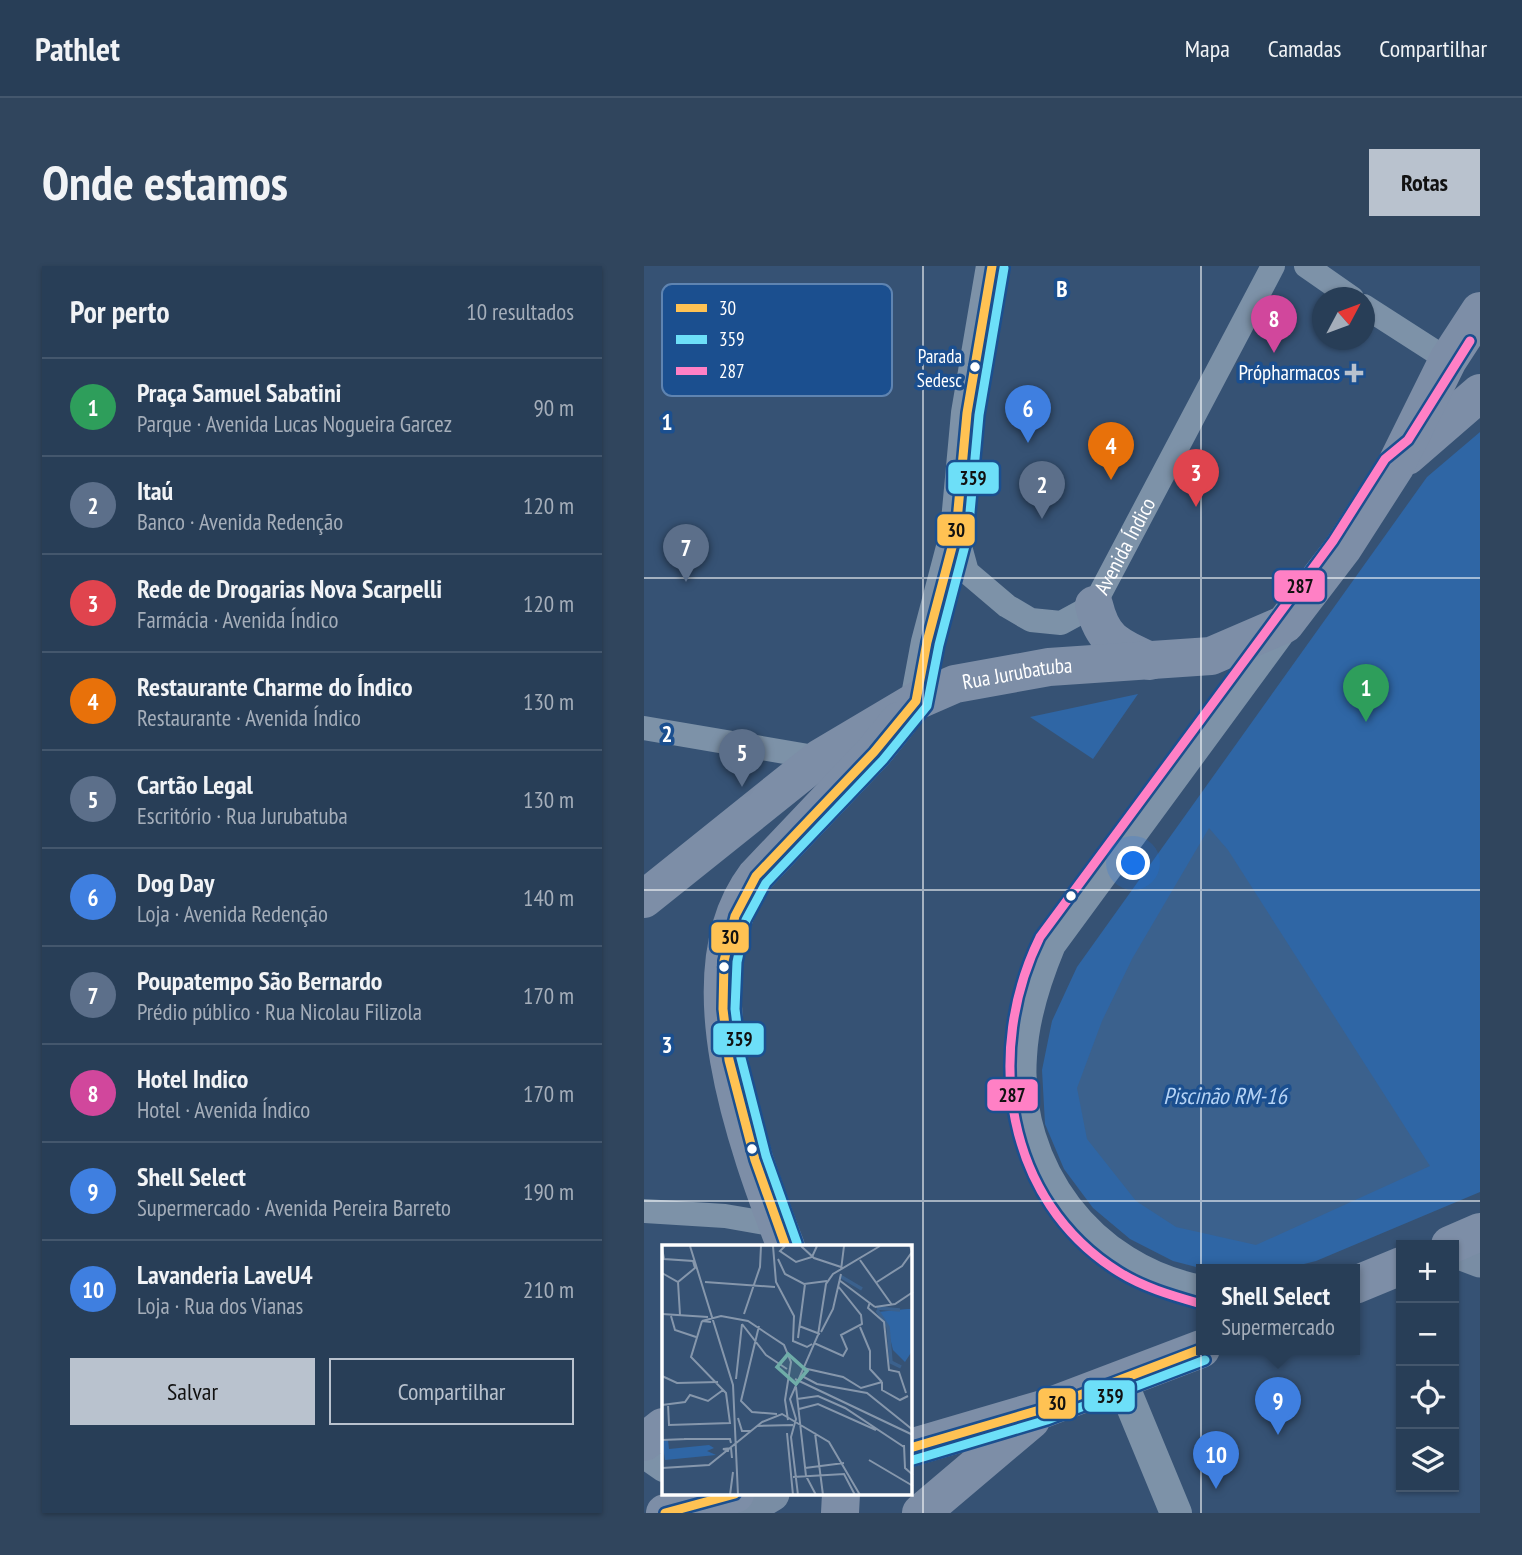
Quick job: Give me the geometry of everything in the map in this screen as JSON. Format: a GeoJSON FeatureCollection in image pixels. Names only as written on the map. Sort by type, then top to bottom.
{"type":"FeatureCollection","features":[{"type":"Feature","properties":{"kind":"main road"},"geometry":{"type":"LineString","coordinates":[[1285,624],[1343,548],[1395,467],[1448,360],[1480,311]]}},
{"type":"Feature","properties":{"kind":"main road"},"geometry":{"type":"LineString","coordinates":[[1395,467],[1480,393]]}},
{"type":"Feature","properties":{"kind":"main road"},"geometry":{"type":"LineString","coordinates":[[1094,605],[1100,626],[1114,643],[1150,661]]}},
{"type":"Feature","properties":{"kind":"main road","name":"Rua Jurubatuba"},"geometry":{"type":"LineString","coordinates":[[644,899],[820,758],[916,701],[955,684],[1049,667],[1211,656],[1285,624]]}},
{"type":"Feature","properties":{"kind":"main road"},"geometry":{"type":"LineString","coordinates":[[782,1236],[748,1143],[730,1062],[726,1022],[726,944],[742,895],[756,876],[874,752],[916,701]]}},
{"type":"Feature","properties":{"kind":"main road"},"geometry":{"type":"LineString","coordinates":[[1459,1241],[1480,1232]]}},
{"type":"Feature","properties":{"kind":"main road"},"geometry":{"type":"LineString","coordinates":[[1459,1252],[1480,1261]]}},
{"type":"Feature","properties":{"kind":"main road"},"geometry":{"type":"LineString","coordinates":[[1360,1283],[1396,1268]]}},
{"type":"Feature","properties":{"kind":"main road"},"geometry":{"type":"LineString","coordinates":[[917,1441],[1043,1409],[1196,1351]]}},
{"type":"Feature","properties":{"kind":"main road"},"geometry":{"type":"LineString","coordinates":[[921,1513],[1043,1409]]}},
{"type":"Feature","properties":{"kind":"main road"},"geometry":{"type":"LineString","coordinates":[[644,1442],[662,1428]]}},
{"type":"Feature","properties":{"kind":"main road"},"geometry":{"type":"LineString","coordinates":[[665,1513],[761,1496]]}},
{"type":"Feature","properties":{"kind":"street"},"geometry":{"type":"LineString","coordinates":[[916,701],[927,642],[956,532],[967,413],[992,266]]}},
{"type":"Feature","properties":{"kind":"street","name":"Avenida Índico"},"geometry":{"type":"LineString","coordinates":[[1094,605],[1273,266]]}},
{"type":"Feature","properties":{"kind":"street"},"geometry":{"type":"LineString","coordinates":[[1306,266],[1336,287]]}},
{"type":"Feature","properties":{"kind":"street"},"geometry":{"type":"LineString","coordinates":[[1375,313],[1448,360]]}},
{"type":"Feature","properties":{"kind":"street"},"geometry":{"type":"LineString","coordinates":[[956,532],[967,572],[1007,606],[1031,620],[1061,623],[1094,605]]}},
{"type":"Feature","properties":{"kind":"street"},"geometry":{"type":"LineString","coordinates":[[1196,1290],[1157,1279],[1105,1248],[1063,1205],[1034,1152],[1023,1113],[1020,1057],[1029,1002],[1050,944],[1285,624]]}},
{"type":"Feature","properties":{"kind":"street"},"geometry":{"type":"LineString","coordinates":[[644,728],[820,758]]}},
{"type":"Feature","properties":{"kind":"street"},"geometry":{"type":"LineString","coordinates":[[644,1211],[725,1216],[782,1236]]}},
{"type":"Feature","properties":{"kind":"street"},"geometry":{"type":"LineString","coordinates":[[1121,1380],[1176,1513]]}},
{"type":"Feature","properties":{"kind":"street"},"geometry":{"type":"LineString","coordinates":[[644,1457],[662,1469]]}},
{"type":"Feature","properties":{"kind":"shaded area"},"geometry":{"type":"Polygon","coordinates":[[[1480,432],[1480,1192],[1304,1264],[1196,1264],[1196,1267],[1173,1261],[1130,1239],[1093,1208],[1064,1169],[1045,1124],[1042,1070],[1052,1021],[1077,967],[1427,477],[1480,432]]]}},
{"type":"Feature","properties":{"kind":"shaded area"},"geometry":{"type":"Polygon","coordinates":[[[1138,694],[1093,759],[1030,717],[1138,694]]]}},
{"type":"Feature","properties":{"kind":"water","name":"Piscinão RM-16"},"geometry":{"type":"Polygon","coordinates":[[[1209,828],[1228,850],[1430,1166],[1256,1245],[1176,1227],[1136,1201],[1087,1139],[1077,1088],[1102,1021],[1132,959],[1209,828]]]}},
{"type":"Feature","properties":{"kind":"transit line","name":"30"},"geometry":{"type":"LineString","coordinates":[[785,1245],[755,1160],[729,1060],[723,1009],[724,961],[735,916],[756,876],[874,752],[916,701],[927,642],[956,532],[967,413],[992,266]]}},
{"type":"Feature","properties":{"kind":"transit line","name":"359"},"geometry":{"type":"LineString","coordinates":[[797,1243],[766,1156],[741,1058],[735,1009],[737,962],[746,920],[766,883],[883,760],[927,706],[939,645],[968,534],[979,415],[1004,268]]}},
{"type":"Feature","properties":{"kind":"transit line","name":"287"},"geometry":{"type":"LineString","coordinates":[[1196,1302],[1167,1294],[1119,1272],[1080,1242],[1050,1206],[1029,1165],[1015,1121],[1010,1074],[1013,1027],[1023,981],[1040,937],[1333,541],[1385,459],[1408,440],[1470,341]]}},
{"type":"Feature","properties":{"kind":"transit line","name":"30"},"geometry":{"type":"LineString","coordinates":[[912,1447],[1043,1409],[1196,1351]]}},
{"type":"Feature","properties":{"kind":"transit line","name":"359"},"geometry":{"type":"LineString","coordinates":[[913,1460],[1047,1420],[1205,1360]]}},
{"type":"Feature","properties":{"kind":"transit line","name":"30"},"geometry":{"type":"LineString","coordinates":[[665,1513],[728,1496]]}},
{"type":"Feature","properties":{"kind":"place","name":"Hotel Indico"},"geometry":{"type":"Point","coordinates":[1274,353]}},
{"type":"Feature","properties":{"kind":"place","name":"Parada Sedesc"},"geometry":{"type":"Point","coordinates":[975,367]}},
{"type":"Feature","properties":{"kind":"place","name":"Própharmacos"},"geometry":{"type":"Point","coordinates":[1354,373]}},
{"type":"Feature","properties":{"kind":"place","name":"Dog Day"},"geometry":{"type":"Point","coordinates":[1028,443]}},
{"type":"Feature","properties":{"kind":"place","name":"Restaurante Charme do Índico"},"geometry":{"type":"Point","coordinates":[1111,480]}},
{"type":"Feature","properties":{"kind":"place","name":"Rede de Drogarias Nova Scarpelli"},"geometry":{"type":"Point","coordinates":[1196,507]}},
{"type":"Feature","properties":{"kind":"place","name":"Itaú"},"geometry":{"type":"Point","coordinates":[1042,519]}},
{"type":"Feature","properties":{"kind":"place","name":"Poupatempo São Bernardo"},"geometry":{"type":"Point","coordinates":[686,582]}},
{"type":"Feature","properties":{"kind":"place","name":"Praça Samuel Sabatini"},"geometry":{"type":"Point","coordinates":[1366,722]}},
{"type":"Feature","properties":{"kind":"place","name":"Cartão Legal"},"geometry":{"type":"Point","coordinates":[742,787]}},
{"type":"Feature","properties":{"kind":"place","name":"Shell Select"},"geometry":{"type":"Point","coordinates":[1278,1435]}},
{"type":"Feature","properties":{"kind":"place","name":"Lavanderia LaveU4"},"geometry":{"type":"Point","coordinates":[1216,1489]}}]}
